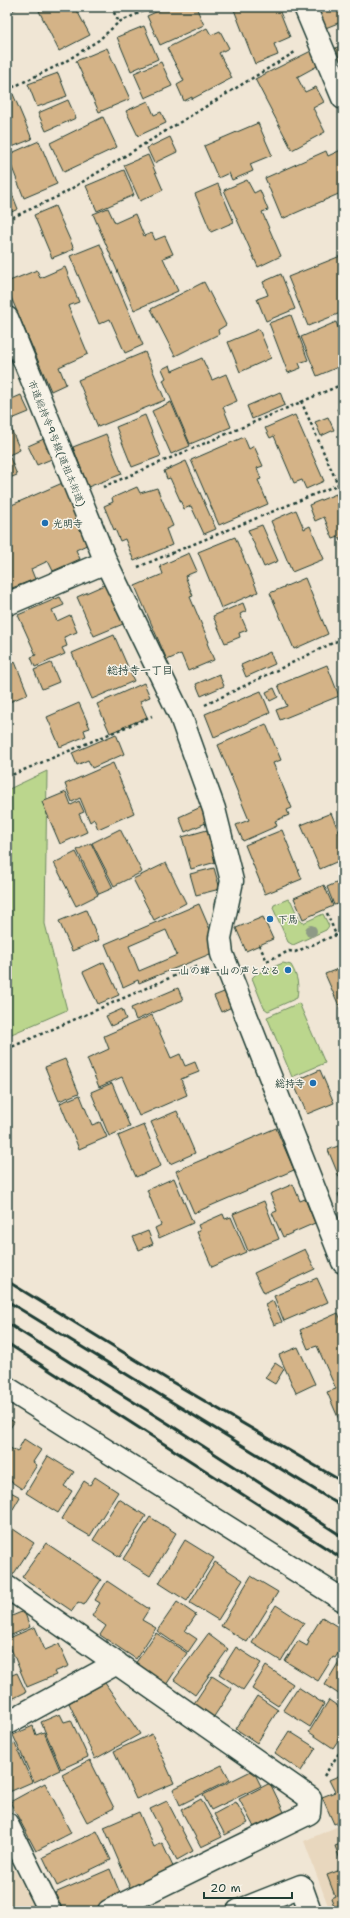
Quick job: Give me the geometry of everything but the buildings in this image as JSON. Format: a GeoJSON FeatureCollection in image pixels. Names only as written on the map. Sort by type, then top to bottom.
{"type":"FeatureCollection","features":[{"type":"Feature","properties":{"kind":"street"},"geometry":{"type":"LineString","coordinates":[[305,7],[343,98]]}},
{"type":"Feature","properties":{"kind":"street","name":"市道総持寺9号線(道祖本街道)"},"geometry":{"type":"LineString","coordinates":[[7,318],[110,570],[178,711],[214,809],[232,881],[220,938],[222,954],[343,1262]]}},
{"type":"Feature","properties":{"kind":"street"},"geometry":{"type":"LineString","coordinates":[[7,604],[110,570]]}},
{"type":"Feature","properties":{"kind":"street"},"geometry":{"type":"LineString","coordinates":[[7,1388],[343,1600]]}},
{"type":"Feature","properties":{"kind":"street"},"geometry":{"type":"LineString","coordinates":[[7,1587],[310,1798],[309,1814],[109,1911]]}},
{"type":"Feature","properties":{"kind":"street"},"geometry":{"type":"LineString","coordinates":[[7,1723],[117,1663]]}},
{"type":"Feature","properties":{"kind":"street"},"geometry":{"type":"LineString","coordinates":[[7,1824],[50,1911]]}},
{"type":"Feature","properties":{"kind":"street"},"geometry":{"type":"LineString","coordinates":[[238,1911],[301,1886],[310,1911]]}},
{"type":"Feature","properties":{"kind":"path"},"geometry":{"type":"LineString","coordinates":[[111,7],[119,22]]}},
{"type":"Feature","properties":{"kind":"path"},"geometry":{"type":"LineString","coordinates":[[7,90],[64,64],[99,40],[119,22],[152,7]]}},
{"type":"Feature","properties":{"kind":"path"},"geometry":{"type":"LineString","coordinates":[[7,220],[61,195],[318,38]]}},
{"type":"Feature","properties":{"kind":"path"},"geometry":{"type":"LineString","coordinates":[[79,497],[343,384]]}},
{"type":"Feature","properties":{"kind":"path"},"geometry":{"type":"LineString","coordinates":[[301,401],[343,496]]}},
{"type":"Feature","properties":{"kind":"path"},"geometry":{"type":"LineString","coordinates":[[110,570],[337,485]]}},
{"type":"Feature","properties":{"kind":"path"},"geometry":{"type":"LineString","coordinates":[[7,777],[178,711],[343,638]]}},
{"type":"Feature","properties":{"kind":"path"},"geometry":{"type":"LineString","coordinates":[[327,913],[336,935]]}},
{"type":"Feature","properties":{"kind":"path"},"geometry":{"type":"LineString","coordinates":[[259,945],[267,961],[289,951],[295,952],[343,932]]}},
{"type":"Feature","properties":{"kind":"path"},"geometry":{"type":"LineString","coordinates":[[7,1049],[222,954]]}},
{"type":"Feature","properties":{"kind":"path"},"geometry":{"type":"LineString","coordinates":[[310,1798],[343,1748]]}},
{"type":"Feature","properties":{"kind":"shaded area"},"geometry":{"type":"Polygon","coordinates":[[[343,1824],[343,1911],[330,1911],[304,1841],[343,1824]]]}},
{"type":"Feature","properties":{"kind":"shaded area"},"geometry":{"type":"Polygon","coordinates":[[[7,1858],[39,1911],[7,1911],[7,1858]]]}},
{"type":"Feature","properties":{"kind":"green space"},"geometry":{"type":"Polygon","coordinates":[[[47,771],[45,924],[67,1010],[7,1036],[7,790],[47,771]]]}},
{"type":"Feature","properties":{"kind":"green space"},"geometry":{"type":"Polygon","coordinates":[[[288,899],[291,901],[299,919],[303,923],[323,914],[329,926],[326,930],[293,945],[288,942],[273,908],[274,905],[288,899]]]}},
{"type":"Feature","properties":{"kind":"green space"},"geometry":{"type":"Polygon","coordinates":[[[283,963],[291,965],[297,977],[297,998],[268,1011],[264,1008],[252,978],[256,974],[283,963]]]}},
{"type":"Feature","properties":{"kind":"green space"},"geometry":{"type":"Polygon","coordinates":[[[299,1003],[325,1063],[292,1077],[267,1017],[299,1003]]]}},
{"type":"Feature","properties":{"kind":"railway"},"geometry":{"type":"LineString","coordinates":[[7,1281],[167,1379],[343,1482]]}},
{"type":"Feature","properties":{"kind":"railway"},"geometry":{"type":"LineString","coordinates":[[7,1301],[343,1507]]}},
{"type":"Feature","properties":{"kind":"railway"},"geometry":{"type":"LineString","coordinates":[[7,1323],[169,1424],[343,1537]]}},
{"type":"Feature","properties":{"kind":"railway"},"geometry":{"type":"LineString","coordinates":[[7,1343],[343,1559]]}},
{"type":"Feature","properties":{"kind":"place","name":"光明寺"},"geometry":{"type":"Point","coordinates":[45,523]}},
{"type":"Feature","properties":{"kind":"place","name":"下馬"},"geometry":{"type":"Point","coordinates":[270,919]}},
{"type":"Feature","properties":{"kind":"place","name":"一山の蝉一山の声となる"},"geometry":{"type":"Point","coordinates":[288,970]}},
{"type":"Feature","properties":{"kind":"place","name":"総持寺"},"geometry":{"type":"Point","coordinates":[313,1083]}},
{"type":"Feature","properties":{"kind":"district","name":"総持寺一丁目"},"geometry":{"type":"Point","coordinates":[140,670]}}]}
